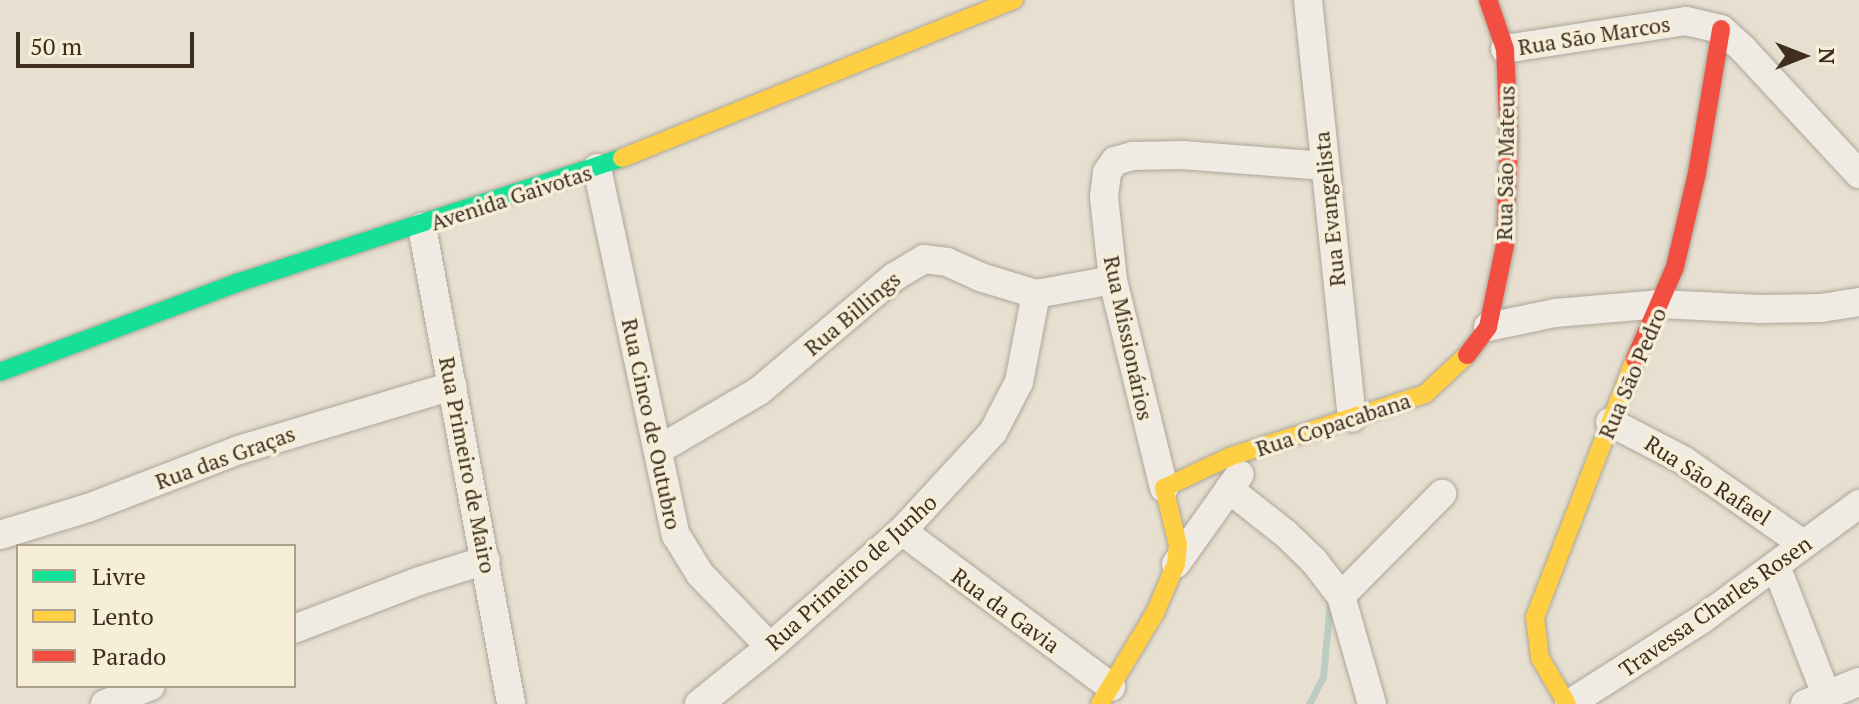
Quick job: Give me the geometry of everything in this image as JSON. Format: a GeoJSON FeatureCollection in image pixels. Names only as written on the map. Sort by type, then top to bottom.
{"type":"FeatureCollection","features":[{"type":"Feature","properties":{"kind":"street","name":"Avenida Gaivotas"},"geometry":{"type":"LineString","coordinates":[[0,372],[240,282],[422,227],[597,168],[1014,0]]}},
{"type":"Feature","properties":{"kind":"street","name":"Rua Evangelista"},"geometry":{"type":"LineString","coordinates":[[1308,0],[1352,418]]}},
{"type":"Feature","properties":{"kind":"street","name":"Rua São Mateus"},"geometry":{"type":"LineString","coordinates":[[1488,0],[1505,49],[1509,140],[1505,245],[1498,291],[1488,327]]}},
{"type":"Feature","properties":{"kind":"street","name":"Rua São Marcos"},"geometry":{"type":"LineString","coordinates":[[1505,49],[1686,21],[1721,29]]}},
{"type":"Feature","properties":{"kind":"street"},"geometry":{"type":"LineString","coordinates":[[1721,29],[1859,174]]}},
{"type":"Feature","properties":{"kind":"street","name":"Rua São Pedro"},"geometry":{"type":"LineString","coordinates":[[1568,704],[1540,658],[1535,617],[1610,422],[1661,304],[1689,211],[1721,29]]}},
{"type":"Feature","properties":{"kind":"street","name":"Rua Missionários"},"geometry":{"type":"LineString","coordinates":[[1164,488],[1113,280],[1104,184],[1115,161],[1133,156],[1183,155],[1325,166]]}},
{"type":"Feature","properties":{"kind":"street","name":"Rua Cinco de Outubro"},"geometry":{"type":"LineString","coordinates":[[597,168],[676,535],[688,559],[770,647]]}},
{"type":"Feature","properties":{"kind":"street","name":"Rua Primeiro de Mairo"},"geometry":{"type":"LineString","coordinates":[[422,227],[486,560],[503,702]]}},
{"type":"Feature","properties":{"kind":"street","name":"Rua Billings"},"geometry":{"type":"LineString","coordinates":[[658,450],[759,391],[913,264],[934,259],[1036,294],[1113,280]]}},
{"type":"Feature","properties":{"kind":"street","name":"Rua Primeiro de Junho"},"geometry":{"type":"LineString","coordinates":[[699,704],[770,647],[902,531],[993,432],[1011,403],[1019,382],[1036,294]]}},
{"type":"Feature","properties":{"kind":"street"},"geometry":{"type":"LineString","coordinates":[[1488,327],[1555,313],[1661,304],[1760,309],[1821,308],[1859,302]]}},
{"type":"Feature","properties":{"kind":"street","name":"Rua Copacabana"},"geometry":{"type":"LineString","coordinates":[[1164,488],[1229,457],[1425,394],[1449,375],[1488,327]]}},
{"type":"Feature","properties":{"kind":"street","name":"Rua das Graças"},"geometry":{"type":"LineString","coordinates":[[0,535],[88,508],[239,450],[453,386]]}},
{"type":"Feature","properties":{"kind":"street","name":"Rua São Rafael"},"geometry":{"type":"LineString","coordinates":[[1610,422],[1670,452],[1803,544]]}},
{"type":"Feature","properties":{"kind":"street"},"geometry":{"type":"LineString","coordinates":[[1105,696],[1155,613],[1176,564],[1259,448]]}},
{"type":"Feature","properties":{"kind":"street"},"geometry":{"type":"LineString","coordinates":[[1164,488],[1174,520],[1176,564]]}},
{"type":"Feature","properties":{"kind":"street"},"geometry":{"type":"LineString","coordinates":[[1229,489],[1286,534],[1314,561],[1341,596],[1372,704]]}},
{"type":"Feature","properties":{"kind":"street"},"geometry":{"type":"LineString","coordinates":[[1341,596],[1442,494]]}},
{"type":"Feature","properties":{"kind":"street","name":"Travessa Charles Rosen"},"geometry":{"type":"LineString","coordinates":[[1568,704],[1701,620],[1859,504]]}},
{"type":"Feature","properties":{"kind":"street","name":"Rua da Gavia"},"geometry":{"type":"LineString","coordinates":[[902,531],[1105,696]]}},
{"type":"Feature","properties":{"kind":"street"},"geometry":{"type":"LineString","coordinates":[[296,628],[419,581],[486,560]]}},
{"type":"Feature","properties":{"kind":"street"},"geometry":{"type":"LineString","coordinates":[[1776,566],[1815,699],[1859,682]]}},
{"type":"Feature","properties":{"kind":"street"},"geometry":{"type":"LineString","coordinates":[[105,704],[146,688]]}},
{"type":"Feature","properties":{"kind":"waterway"},"geometry":{"type":"LineString","coordinates":[[1309,704],[1323,677],[1330,602]]}},
{"type":"Feature","properties":{"kind":"traffic: fast"},"geometry":{"type":"LineString","coordinates":[[0,372],[240,282],[622,158]]}},
{"type":"Feature","properties":{"kind":"traffic: slow"},"geometry":{"type":"LineString","coordinates":[[622,158],[1014,0]]}},
{"type":"Feature","properties":{"kind":"traffic: slow"},"geometry":{"type":"LineString","coordinates":[[1100,704],[1155,613],[1176,564],[1178,545],[1164,488],[1229,457],[1425,394],[1467,355]]}},
{"type":"Feature","properties":{"kind":"traffic: slow"},"geometry":{"type":"LineString","coordinates":[[1567,704],[1540,658],[1535,617],[1635,359]]}},
{"type":"Feature","properties":{"kind":"traffic: jam"},"geometry":{"type":"LineString","coordinates":[[1467,355],[1488,327],[1505,245],[1509,140],[1505,49],[1488,0]]}},
{"type":"Feature","properties":{"kind":"traffic: jam"},"geometry":{"type":"LineString","coordinates":[[1635,359],[1675,267],[1697,173],[1721,29]]}}]}
